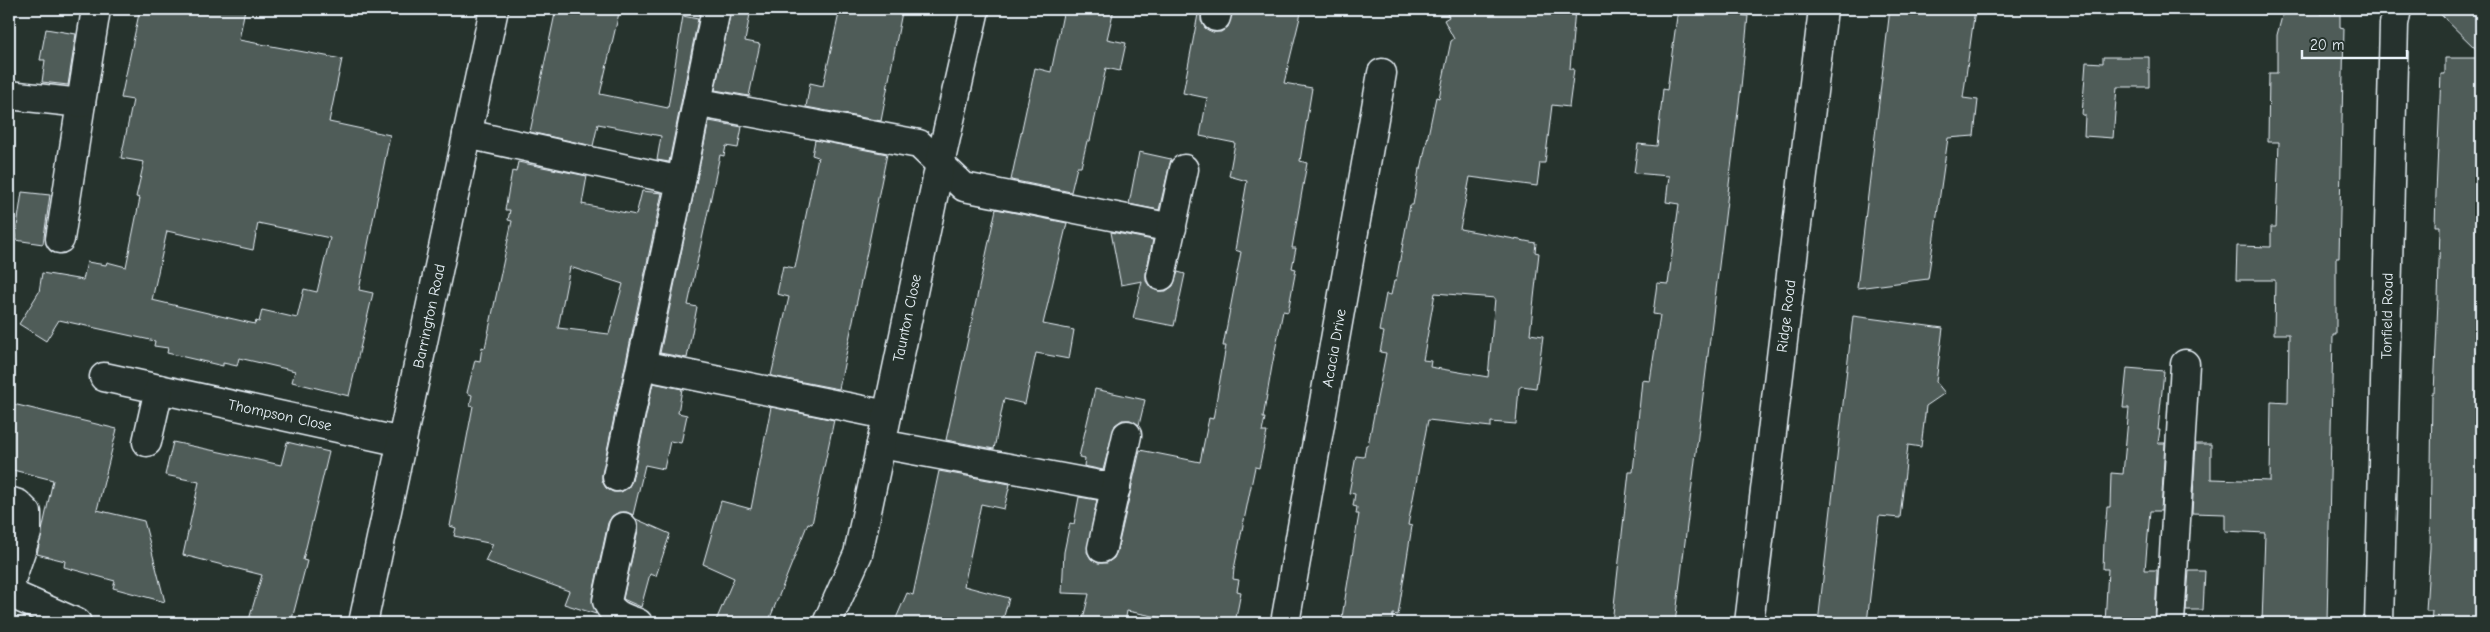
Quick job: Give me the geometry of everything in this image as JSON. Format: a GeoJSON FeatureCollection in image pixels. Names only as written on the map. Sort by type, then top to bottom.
{"type":"FeatureCollection","features":[{"type":"Feature","properties":{"kind":"street"},"geometry":{"type":"LineString","coordinates":[[60,239],[96,9]]}},
{"type":"Feature","properties":{"kind":"street","name":"Barrington Road"},"geometry":{"type":"LineString","coordinates":[[363,623],[494,9]]}},
{"type":"Feature","properties":{"kind":"street"},"geometry":{"type":"LineString","coordinates":[[617,477],[689,173],[716,9]]}},
{"type":"Feature","properties":{"kind":"street","name":"Taunton Close"},"geometry":{"type":"LineString","coordinates":[[827,623],[858,554],[940,164],[975,9]]}},
{"type":"Feature","properties":{"kind":"street","name":"Ridge Road"},"geometry":{"type":"LineString","coordinates":[[1749,623],[1823,9]]}},
{"type":"Feature","properties":{"kind":"street","name":"Tonfield Road"},"geometry":{"type":"LineString","coordinates":[[2379,623],[2394,24],[2397,9]]}},
{"type":"Feature","properties":{"kind":"street"},"geometry":{"type":"LineString","coordinates":[[689,173],[711,105],[723,50]]}},
{"type":"Feature","properties":{"kind":"street","name":"Acacia Drive"},"geometry":{"type":"LineString","coordinates":[[1285,623],[1382,73]]}},
{"type":"Feature","properties":{"kind":"street"},"geometry":{"type":"LineString","coordinates":[[9,95],[81,103]]}},
{"type":"Feature","properties":{"kind":"street"},"geometry":{"type":"LineString","coordinates":[[711,105],[919,144],[964,187],[1172,228]]}},
{"type":"Feature","properties":{"kind":"street"},"geometry":{"type":"LineString","coordinates":[[467,134],[689,173]]}},
{"type":"Feature","properties":{"kind":"street"},"geometry":{"type":"LineString","coordinates":[[1161,276],[1184,169]]}},
{"type":"Feature","properties":{"kind":"street"},"geometry":{"type":"LineString","coordinates":[[644,426],[668,305]]}},
{"type":"Feature","properties":{"kind":"street"},"geometry":{"type":"LineString","coordinates":[[2170,623],[2185,364]]}},
{"type":"Feature","properties":{"kind":"street"},"geometry":{"type":"LineString","coordinates":[[656,368],[887,415]]}},
{"type":"Feature","properties":{"kind":"street","name":"Thompson Close"},"geometry":{"type":"LineString","coordinates":[[104,377],[402,442]]}},
{"type":"Feature","properties":{"kind":"street"},"geometry":{"type":"LineString","coordinates":[[147,442],[158,389]]}},
{"type":"Feature","properties":{"kind":"street"},"geometry":{"type":"LineString","coordinates":[[1102,548],[1127,435]]}},
{"type":"Feature","properties":{"kind":"street"},"geometry":{"type":"LineString","coordinates":[[881,444],[1116,488]]}},
{"type":"Feature","properties":{"kind":"street"},"geometry":{"type":"LineString","coordinates":[[9,501],[18,504],[27,513],[27,533],[9,586]]}},
{"type":"Feature","properties":{"kind":"street"},"geometry":{"type":"LineString","coordinates":[[623,527],[607,602],[610,609],[620,616],[638,623]]}},
{"type":"Feature","properties":{"kind":"street"},"geometry":{"type":"LineString","coordinates":[[9,593],[77,623]]}},
{"type":"Feature","properties":{"kind":"building"},"geometry":{"type":"Polygon","coordinates":[[[140,9],[245,9],[239,40],[342,59],[329,122],[390,135],[359,290],[373,293],[349,396],[292,382],[295,371],[239,358],[237,366],[223,363],[223,366],[167,353],[168,348],[154,346],[155,341],[59,320],[46,341],[19,324],[39,292],[42,273],[83,280],[87,262],[106,265],[107,262],[126,267],[140,198],[136,197],[144,162],[121,158],[133,100],[121,98],[140,9]],[[258,223],[253,250],[167,231],[152,300],[255,324],[256,321],[259,322],[262,310],[297,318],[304,289],[317,292],[330,238],[258,223]]]}},
{"type":"Feature","properties":{"kind":"building"},"geometry":{"type":"Polygon","coordinates":[[[556,9],[620,9],[600,94],[668,108],[683,16],[698,19],[669,162],[657,160],[661,136],[598,124],[593,146],[530,132],[556,9]]]}},
{"type":"Feature","properties":{"kind":"building"},"geometry":{"type":"Polygon","coordinates":[[[840,9],[885,9],[902,12],[881,121],[806,107],[810,83],[823,86],[840,9]]]}},
{"type":"Feature","properties":{"kind":"building"},"geometry":{"type":"Polygon","coordinates":[[[1064,9],[1114,9],[1107,39],[1126,43],[1120,71],[1106,68],[1090,141],[1087,141],[1081,167],[1077,167],[1071,192],[1011,180],[1035,68],[1051,72],[1064,9]]]}},
{"type":"Feature","properties":{"kind":"building"},"geometry":{"type":"Polygon","coordinates":[[[1199,9],[1202,9],[1201,21],[1205,28],[1213,32],[1221,32],[1228,27],[1233,9],[1302,9],[1284,83],[1312,88],[1300,161],[1307,163],[1292,248],[1296,248],[1292,268],[1296,269],[1288,312],[1283,311],[1272,366],[1263,418],[1265,418],[1262,432],[1267,432],[1259,468],[1255,467],[1234,569],[1233,579],[1239,580],[1237,591],[1241,592],[1235,623],[1191,623],[1127,611],[1125,623],[1082,623],[1089,594],[1062,593],[1064,552],[1070,523],[1074,524],[1079,497],[1097,500],[1087,552],[1091,559],[1098,563],[1107,563],[1114,558],[1117,551],[1140,450],[1200,462],[1209,418],[1213,419],[1226,346],[1223,346],[1241,252],[1235,250],[1247,181],[1229,176],[1235,143],[1200,136],[1207,98],[1183,93],[1199,9]]]}},
{"type":"Feature","properties":{"kind":"building"},"geometry":{"type":"Polygon","coordinates":[[[1444,9],[1575,9],[1570,69],[1574,69],[1569,107],[1552,105],[1545,163],[1540,163],[1537,186],[1470,177],[1460,229],[1536,243],[1535,252],[1539,253],[1530,334],[1543,336],[1536,388],[1522,386],[1519,388],[1516,424],[1491,422],[1491,427],[1428,420],[1408,525],[1412,526],[1398,615],[1393,614],[1392,623],[1341,623],[1359,514],[1356,514],[1357,507],[1353,506],[1355,494],[1349,493],[1356,456],[1364,457],[1366,445],[1368,445],[1386,353],[1380,352],[1384,332],[1379,331],[1386,294],[1391,295],[1394,281],[1396,281],[1410,205],[1413,205],[1419,169],[1421,169],[1436,97],[1439,98],[1451,41],[1454,39],[1444,20],[1449,17],[1444,9]],[[1435,293],[1423,360],[1431,361],[1430,367],[1488,377],[1495,298],[1435,293]]]}},
{"type":"Feature","properties":{"kind":"building"},"geometry":{"type":"Polygon","coordinates":[[[1678,9],[1748,16],[1741,87],[1675,623],[1612,623],[1629,472],[1633,472],[1642,380],[1650,381],[1660,315],[1653,314],[1657,283],[1668,284],[1679,204],[1666,202],[1669,176],[1634,173],[1638,144],[1657,146],[1663,89],[1667,90],[1678,9]]]}},
{"type":"Feature","properties":{"kind":"building"},"geometry":{"type":"Polygon","coordinates":[[[1890,9],[1975,9],[1963,98],[1978,100],[1974,136],[1948,138],[1928,279],[1857,288],[1890,9]]]}},
{"type":"Feature","properties":{"kind":"building"},"geometry":{"type":"Polygon","coordinates":[[[2284,9],[2323,9],[2321,14],[2340,14],[2340,27],[2344,28],[2339,258],[2336,258],[2336,335],[2333,335],[2327,623],[2262,623],[2265,533],[2225,531],[2225,514],[2192,513],[2196,444],[2211,444],[2211,479],[2270,481],[2271,402],[2288,403],[2289,334],[2274,334],[2275,280],[2236,280],[2237,246],[2271,247],[2271,227],[2276,227],[2279,142],[2268,142],[2269,73],[2277,73],[2277,35],[2284,9]]]}},
{"type":"Feature","properties":{"kind":"building"},"geometry":{"type":"Polygon","coordinates":[[[2435,9],[2481,9],[2481,54],[2435,9]]]}},
{"type":"Feature","properties":{"kind":"building"},"geometry":{"type":"Polygon","coordinates":[[[731,10],[750,14],[745,41],[760,44],[749,96],[715,90],[731,10]]]}},
{"type":"Feature","properties":{"kind":"building"},"geometry":{"type":"Polygon","coordinates":[[[46,29],[76,34],[68,85],[42,82],[45,60],[40,60],[46,29]]]}},
{"type":"Feature","properties":{"kind":"building"},"geometry":{"type":"Polygon","coordinates":[[[2103,57],[2149,57],[2149,87],[2117,87],[2113,138],[2084,136],[2085,115],[2082,115],[2086,62],[2103,63],[2103,57]]]}},
{"type":"Feature","properties":{"kind":"building"},"geometry":{"type":"Polygon","coordinates":[[[2445,58],[2481,58],[2481,582],[2477,582],[2476,623],[2431,623],[2432,611],[2426,611],[2430,548],[2432,393],[2434,393],[2440,226],[2435,226],[2436,193],[2441,74],[2445,74],[2445,58]]]}},
{"type":"Feature","properties":{"kind":"building"},"geometry":{"type":"Polygon","coordinates":[[[709,121],[742,127],[738,148],[726,146],[724,156],[720,155],[688,305],[697,307],[687,358],[660,353],[709,121]]]}},
{"type":"Feature","properties":{"kind":"building"},"geometry":{"type":"Polygon","coordinates":[[[815,140],[887,154],[839,389],[771,376],[789,297],[777,294],[783,266],[795,268],[818,157],[812,155],[815,140]]]}},
{"type":"Feature","properties":{"kind":"building"},"geometry":{"type":"Polygon","coordinates":[[[1139,152],[1171,159],[1159,210],[1129,204],[1139,152]]]}},
{"type":"Feature","properties":{"kind":"building"},"geometry":{"type":"Polygon","coordinates":[[[518,162],[587,176],[582,204],[636,215],[642,191],[662,193],[602,474],[602,481],[606,488],[613,492],[621,492],[628,488],[632,481],[653,383],[682,389],[678,413],[687,415],[681,443],[670,441],[664,469],[645,465],[633,515],[627,512],[619,512],[612,516],[608,523],[592,598],[596,614],[564,604],[569,591],[485,561],[493,544],[454,536],[456,528],[450,526],[473,406],[470,405],[472,395],[467,393],[475,360],[480,361],[482,347],[485,348],[512,221],[508,220],[510,210],[505,210],[512,171],[516,172],[518,162]],[[570,267],[558,328],[609,334],[623,284],[570,267]]]}},
{"type":"Feature","properties":{"kind":"building"},"geometry":{"type":"Polygon","coordinates":[[[22,192],[50,195],[43,244],[15,240],[22,192]]]}},
{"type":"Feature","properties":{"kind":"building"},"geometry":{"type":"Polygon","coordinates":[[[996,209],[1067,223],[1043,324],[1074,330],[1069,359],[1036,353],[1025,404],[1004,399],[994,449],[946,440],[996,209]]]}},
{"type":"Feature","properties":{"kind":"building"},"geometry":{"type":"Polygon","coordinates":[[[1111,232],[1153,240],[1146,273],[1146,281],[1151,288],[1158,291],[1166,291],[1173,286],[1178,272],[1185,274],[1174,326],[1133,318],[1142,281],[1121,285],[1111,232]]]}},
{"type":"Feature","properties":{"kind":"building"},"geometry":{"type":"Polygon","coordinates":[[[1853,316],[1943,328],[1936,382],[1945,393],[1926,406],[1921,447],[1908,445],[1900,518],[1879,516],[1867,623],[1818,623],[1853,316]]]}},
{"type":"Feature","properties":{"kind":"building"},"geometry":{"type":"Polygon","coordinates":[[[2127,368],[2164,371],[2158,430],[2160,430],[2158,443],[2165,443],[2161,511],[2150,511],[2145,570],[2157,570],[2155,623],[2105,623],[2108,569],[2103,569],[2107,507],[2110,507],[2111,473],[2123,474],[2129,408],[2123,408],[2127,368]]]}},
{"type":"Feature","properties":{"kind":"building"},"geometry":{"type":"Polygon","coordinates":[[[1095,389],[1145,400],[1139,425],[1130,420],[1122,420],[1115,425],[1103,470],[1084,466],[1085,458],[1079,457],[1095,389]]]}},
{"type":"Feature","properties":{"kind":"building"},"geometry":{"type":"Polygon","coordinates":[[[9,403],[117,429],[97,510],[144,521],[165,602],[113,588],[115,581],[64,567],[65,561],[37,554],[53,480],[9,469],[9,403]]]}},
{"type":"Feature","properties":{"kind":"building"},"geometry":{"type":"Polygon","coordinates":[[[771,407],[834,420],[812,524],[808,523],[768,623],[715,623],[734,578],[703,564],[721,501],[751,509],[771,407]]]}},
{"type":"Feature","properties":{"kind":"building"},"geometry":{"type":"Polygon","coordinates":[[[173,442],[281,465],[287,442],[329,452],[303,560],[307,561],[291,623],[248,623],[262,575],[183,555],[199,482],[165,475],[173,442]]]}},
{"type":"Feature","properties":{"kind":"building"},"geometry":{"type":"Polygon","coordinates":[[[939,471],[1010,484],[1004,509],[981,504],[964,586],[1009,598],[1002,623],[894,623],[907,593],[913,595],[939,471]]]}},
{"type":"Feature","properties":{"kind":"building"},"geometry":{"type":"Polygon","coordinates":[[[636,519],[670,534],[656,576],[650,574],[641,607],[623,599],[638,530],[636,519]]]}},
{"type":"Feature","properties":{"kind":"building"},"geometry":{"type":"Polygon","coordinates":[[[2189,571],[2205,571],[2203,610],[2186,610],[2189,571]]]}}]}
